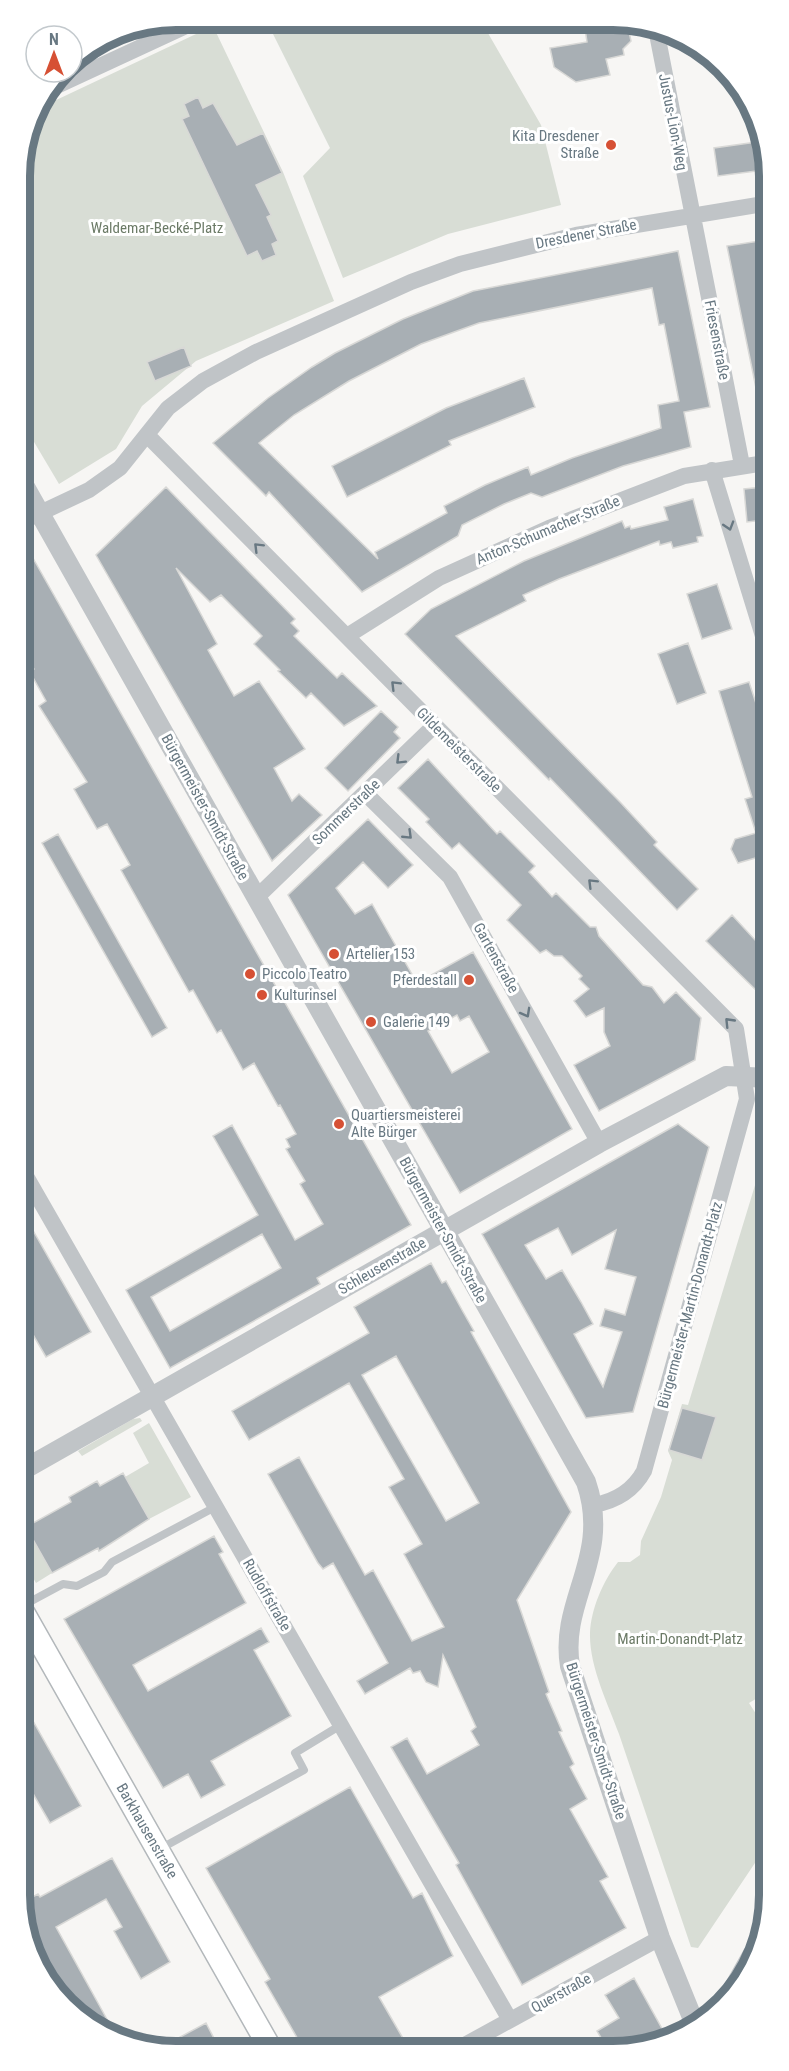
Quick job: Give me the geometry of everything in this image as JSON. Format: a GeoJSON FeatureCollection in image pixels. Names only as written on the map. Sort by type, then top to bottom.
{"type":"FeatureCollection","features":[{"type":"Feature","properties":{"kind":"main road","name":"Barkhausenstraße"},"geometry":{"type":"LineString","coordinates":[[30,1625],[266,2041]]}},
{"type":"Feature","properties":{"kind":"street"},"geometry":{"type":"LineString","coordinates":[[84,69],[176,30]]}},
{"type":"Feature","properties":{"kind":"street","name":"Justus-Lion-Weg"},"geometry":{"type":"LineString","coordinates":[[658,37],[691,215]]}},
{"type":"Feature","properties":{"kind":"street","name":"Dresdener Straße"},"geometry":{"type":"LineString","coordinates":[[148,436],[168,408],[203,381],[256,352],[411,282],[460,264],[517,248],[576,235],[759,205]]}},
{"type":"Feature","properties":{"kind":"street","name":"Friesenstraße"},"geometry":{"type":"LineString","coordinates":[[691,215],[742,465]]}},
{"type":"Feature","properties":{"kind":"street"},"geometry":{"type":"LineString","coordinates":[[30,517],[89,490],[120,468],[148,436]]}},
{"type":"Feature","properties":{"kind":"street","name":"Gildemeisterstraße"},"geometry":{"type":"LineString","coordinates":[[148,436],[736,1029],[744,1077]]}},
{"type":"Feature","properties":{"kind":"street","name":"Anton-Schumacher-Straße"},"geometry":{"type":"LineString","coordinates":[[346,636],[439,578],[622,498],[684,476],[759,464]]}},
{"type":"Feature","properties":{"kind":"street"},"geometry":{"type":"LineString","coordinates":[[712,470],[759,623]]}},
{"type":"Feature","properties":{"kind":"street","name":"Bürgermeister-Smidt-Straße"},"geometry":{"type":"LineString","coordinates":[[30,496],[586,1482],[594,1505],[591,1555],[573,1617],[568,1654],[576,1687],[660,1938],[692,2017]]}},
{"type":"Feature","properties":{"kind":"street","name":"Sommerstraße"},"geometry":{"type":"LineString","coordinates":[[256,898],[435,726]]}},
{"type":"Feature","properties":{"kind":"street","name":"Gartenstraße"},"geometry":{"type":"LineString","coordinates":[[366,794],[450,877],[599,1143]]}},
{"type":"Feature","properties":{"kind":"street","name":"Schleusenstraße"},"geometry":{"type":"LineString","coordinates":[[30,1466],[599,1143],[726,1076],[759,1078]]}},
{"type":"Feature","properties":{"kind":"street","name":"Bürgermeister-Martin-Donandt-Platz"},"geometry":{"type":"LineString","coordinates":[[594,1505],[612,1502],[639,1480],[644,1471],[747,1099],[744,1077]]}},
{"type":"Feature","properties":{"kind":"street","name":"Rudloffstraße"},"geometry":{"type":"LineString","coordinates":[[30,1183],[510,2020]]}},
{"type":"Feature","properties":{"kind":"street","name":"Querstraße"},"geometry":{"type":"LineString","coordinates":[[472,2041],[660,1938]]}},
{"type":"Feature","properties":{"kind":"lane"},"geometry":{"type":"LineString","coordinates":[[30,1602],[63,1584],[77,1586],[104,1572],[112,1562],[217,1506]]}},
{"type":"Feature","properties":{"kind":"lane"},"geometry":{"type":"LineString","coordinates":[[158,1850],[304,1770],[295,1753],[341,1725]]}},
{"type":"Feature","properties":{"kind":"green space","name":"Waldemar-Becké-Platz"},"geometry":{"type":"Polygon","coordinates":[[[205,30],[215,30],[283,172],[334,301],[196,361],[142,406],[116,449],[59,484],[30,435],[30,166],[35,138],[50,103],[205,30]]]}},
{"type":"Feature","properties":{"kind":"green space"},"geometry":{"type":"Polygon","coordinates":[[[271,30],[486,30],[541,125],[561,205],[448,234],[343,278],[303,176],[330,148],[271,30]]]}},
{"type":"Feature","properties":{"kind":"green space","name":"Martin-Donandt-Platz"},"geometry":{"type":"Polygon","coordinates":[[[759,1172],[759,1697],[749,1703],[759,1718],[759,1857],[698,1948],[691,1947],[619,1734],[600,1685],[590,1633],[595,1605],[603,1586],[618,1562],[630,1562],[640,1555],[641,1541],[661,1497],[672,1460],[668,1451],[682,1404],[688,1405],[759,1172]]]}},
{"type":"Feature","properties":{"kind":"green space"},"geometry":{"type":"Polygon","coordinates":[[[140,1418],[142,1421],[82,1456],[78,1451],[133,1419],[140,1418]]]}},
{"type":"Feature","properties":{"kind":"green space"},"geometry":{"type":"Polygon","coordinates":[[[149,1423],[191,1497],[149,1519],[125,1477],[149,1463],[133,1433],[149,1423]]]}},
{"type":"Feature","properties":{"kind":"green space"},"geometry":{"type":"Polygon","coordinates":[[[30,1534],[52,1573],[36,1583],[30,1572],[30,1534]]]}},
{"type":"Feature","properties":{"kind":"building"},"geometry":{"type":"Polygon","coordinates":[[[585,30],[629,31],[631,41],[623,49],[624,55],[606,59],[610,75],[576,82],[554,67],[550,48],[587,42],[585,30]]]}},
{"type":"Feature","properties":{"kind":"building"},"geometry":{"type":"Polygon","coordinates":[[[198,97],[203,108],[213,103],[237,145],[263,133],[282,173],[256,185],[271,215],[267,217],[278,241],[272,244],[276,255],[262,261],[257,251],[247,256],[182,119],[189,116],[184,104],[198,97]]]}},
{"type":"Feature","properties":{"kind":"building"},"geometry":{"type":"Polygon","coordinates":[[[755,142],[759,171],[718,176],[714,148],[755,142]]]}},
{"type":"Feature","properties":{"kind":"building"},"geometry":{"type":"Polygon","coordinates":[[[759,241],[759,393],[757,393],[727,246],[759,241]]]}},
{"type":"Feature","properties":{"kind":"building"},"geometry":{"type":"Polygon","coordinates":[[[678,251],[710,407],[684,412],[691,447],[623,466],[542,497],[531,493],[504,504],[462,525],[458,536],[362,592],[269,492],[266,496],[213,443],[268,398],[335,353],[403,319],[473,291],[678,251]],[[652,288],[479,323],[421,344],[349,381],[294,415],[259,443],[378,559],[375,552],[447,513],[444,506],[485,485],[528,467],[531,475],[572,458],[661,428],[658,405],[679,401],[664,324],[659,325],[652,288]]]}},
{"type":"Feature","properties":{"kind":"building"},"geometry":{"type":"Polygon","coordinates":[[[184,347],[191,366],[155,381],[147,362],[184,347]]]}},
{"type":"Feature","properties":{"kind":"building"},"geometry":{"type":"Polygon","coordinates":[[[524,378],[535,407],[449,441],[451,445],[347,497],[332,466],[446,408],[524,378]]]}},
{"type":"Feature","properties":{"kind":"building"},"geometry":{"type":"Polygon","coordinates":[[[166,487],[295,619],[291,623],[299,631],[294,636],[337,678],[342,673],[377,706],[344,726],[311,693],[306,698],[278,671],[280,670],[254,644],[262,636],[221,595],[210,602],[176,568],[217,644],[208,650],[234,696],[259,681],[305,749],[274,768],[292,801],[299,794],[322,815],[272,861],[96,555],[166,487]]]}},
{"type":"Feature","properties":{"kind":"building"},"geometry":{"type":"Polygon","coordinates":[[[759,488],[759,521],[747,522],[744,489],[759,488]]]}},
{"type":"Feature","properties":{"kind":"building"},"geometry":{"type":"Polygon","coordinates":[[[693,499],[703,536],[697,537],[698,542],[673,548],[671,542],[660,545],[659,541],[559,579],[523,595],[526,601],[456,636],[620,802],[657,842],[654,845],[698,889],[677,910],[550,778],[549,780],[405,634],[431,609],[524,561],[622,521],[625,528],[630,526],[631,529],[668,520],[664,507],[693,499]]]}},
{"type":"Feature","properties":{"kind":"building"},"geometry":{"type":"Polygon","coordinates":[[[30,553],[411,1225],[317,1278],[320,1284],[170,1368],[126,1290],[258,1215],[213,1136],[232,1125],[295,1240],[323,1224],[300,1184],[305,1181],[286,1149],[290,1147],[286,1139],[296,1134],[280,1105],[278,1106],[254,1063],[243,1070],[221,1030],[217,1033],[193,990],[189,992],[121,870],[130,865],[107,824],[97,829],[74,789],[87,782],[39,706],[46,701],[30,672],[34,669],[30,662],[30,553]],[[262,1234],[151,1297],[170,1331],[281,1268],[262,1234]]]}},
{"type":"Feature","properties":{"kind":"building"},"geometry":{"type":"Polygon","coordinates":[[[717,584],[732,629],[702,639],[687,594],[717,584]]]}},
{"type":"Feature","properties":{"kind":"building"},"geometry":{"type":"Polygon","coordinates":[[[688,643],[706,693],[677,704],[658,654],[688,643]]]}},
{"type":"Feature","properties":{"kind":"building"},"geometry":{"type":"Polygon","coordinates":[[[749,682],[759,713],[759,857],[738,863],[731,849],[735,839],[756,833],[745,799],[752,797],[719,691],[749,682]]]}},
{"type":"Feature","properties":{"kind":"building"},"geometry":{"type":"Polygon","coordinates":[[[381,711],[398,727],[394,732],[400,738],[348,791],[325,768],[381,711]]]}},
{"type":"Feature","properties":{"kind":"building"},"geometry":{"type":"Polygon","coordinates":[[[428,759],[497,834],[500,831],[535,866],[529,872],[552,897],[556,893],[590,927],[596,927],[599,936],[643,985],[652,987],[664,1003],[676,992],[701,1018],[695,1060],[599,1111],[574,1065],[610,1046],[604,1032],[604,1008],[586,1017],[574,1001],[589,989],[579,979],[582,976],[562,956],[554,956],[546,950],[540,953],[507,920],[521,905],[459,843],[452,849],[426,822],[429,819],[398,788],[428,759]]]}},
{"type":"Feature","properties":{"kind":"building"},"geometry":{"type":"Polygon","coordinates":[[[368,819],[413,865],[388,888],[363,862],[336,888],[355,914],[372,904],[417,983],[473,952],[572,1129],[460,1193],[288,895],[368,819]],[[457,1015],[428,1031],[452,1073],[489,1052],[469,1016],[460,1021],[457,1015]]]}},
{"type":"Feature","properties":{"kind":"building"},"geometry":{"type":"Polygon","coordinates":[[[58,834],[167,1028],[152,1037],[42,843],[58,834]]]}},
{"type":"Feature","properties":{"kind":"building"},"geometry":{"type":"Polygon","coordinates":[[[732,915],[759,944],[759,993],[706,941],[732,915]]]}},
{"type":"Feature","properties":{"kind":"building"},"geometry":{"type":"Polygon","coordinates":[[[678,1124],[709,1147],[633,1412],[586,1418],[482,1234],[678,1124]],[[558,1228],[525,1245],[546,1279],[562,1270],[581,1302],[593,1324],[574,1334],[603,1387],[622,1332],[600,1326],[605,1309],[625,1315],[636,1277],[605,1269],[616,1230],[572,1255],[558,1228]]]}},
{"type":"Feature","properties":{"kind":"building"},"geometry":{"type":"Polygon","coordinates":[[[30,1225],[91,1332],[46,1357],[30,1329],[30,1225]]]}},
{"type":"Feature","properties":{"kind":"building"},"geometry":{"type":"Polygon","coordinates":[[[431,1263],[442,1283],[446,1281],[474,1331],[471,1332],[571,1512],[517,1600],[549,1692],[546,1694],[562,1731],[559,1732],[574,1764],[570,1767],[587,1799],[570,1809],[608,1877],[600,1881],[626,1928],[522,1985],[456,1865],[459,1863],[391,1747],[407,1738],[427,1774],[479,1745],[471,1731],[476,1727],[443,1655],[438,1687],[426,1682],[420,1671],[413,1673],[410,1668],[365,1694],[357,1681],[388,1663],[333,1563],[323,1569],[318,1563],[268,1474],[299,1457],[365,1575],[373,1570],[412,1641],[444,1627],[404,1554],[422,1544],[389,1487],[404,1479],[349,1383],[249,1440],[232,1411],[369,1333],[354,1307],[431,1263]],[[396,1356],[362,1375],[446,1521],[479,1503],[396,1356]]]}},
{"type":"Feature","properties":{"kind":"building"},"geometry":{"type":"Polygon","coordinates":[[[682,1408],[716,1417],[702,1460],[669,1450],[682,1408]]]}},
{"type":"Feature","properties":{"kind":"building"},"geometry":{"type":"Polygon","coordinates":[[[123,1473],[149,1519],[99,1551],[98,1548],[52,1573],[30,1534],[30,1525],[71,1502],[69,1497],[97,1481],[100,1486],[123,1473]]]}},
{"type":"Feature","properties":{"kind":"building"},"geometry":{"type":"Polygon","coordinates":[[[214,1536],[223,1552],[219,1554],[246,1603],[133,1665],[148,1691],[261,1628],[269,1642],[254,1650],[291,1716],[211,1761],[225,1785],[201,1798],[188,1774],[163,1788],[64,1619],[214,1536]]]}},
{"type":"Feature","properties":{"kind":"building"},"geometry":{"type":"Polygon","coordinates":[[[30,1716],[81,1806],[50,1823],[30,1788],[30,1716]]]}},
{"type":"Feature","properties":{"kind":"building"},"geometry":{"type":"Polygon","coordinates":[[[350,1787],[413,1898],[422,1893],[453,1956],[379,1997],[405,2041],[299,2041],[265,1982],[270,1979],[206,1868],[350,1787]]]}},
{"type":"Feature","properties":{"kind":"building"},"geometry":{"type":"Polygon","coordinates":[[[112,1858],[170,1962],[141,1979],[114,1931],[122,1927],[106,1899],[56,1927],[111,2026],[87,2011],[73,1998],[50,1968],[41,1951],[31,1914],[30,1898],[38,1894],[40,1897],[112,1858]]]}},
{"type":"Feature","properties":{"kind":"building"},"geometry":{"type":"Polygon","coordinates":[[[634,1978],[664,2032],[632,2040],[603,2041],[597,2031],[619,2018],[605,1995],[634,1978]]]}},
{"type":"Feature","properties":{"kind":"building"},"geometry":{"type":"Polygon","coordinates":[[[206,2023],[215,2041],[176,2041],[173,2041],[206,2023]]]}},
{"type":"Feature","properties":{"kind":"place","name":"Kita Dresdener Straße"},"geometry":{"type":"Point","coordinates":[611,145]}},
{"type":"Feature","properties":{"kind":"place","name":"Artelier 153"},"geometry":{"type":"Point","coordinates":[334,954]}},
{"type":"Feature","properties":{"kind":"place","name":"Piccolo Teatro"},"geometry":{"type":"Point","coordinates":[250,974]}},
{"type":"Feature","properties":{"kind":"place","name":"Pferdestall"},"geometry":{"type":"Point","coordinates":[469,980]}},
{"type":"Feature","properties":{"kind":"place","name":"Kulturinsel"},"geometry":{"type":"Point","coordinates":[262,995]}},
{"type":"Feature","properties":{"kind":"place","name":"Galerie 149"},"geometry":{"type":"Point","coordinates":[371,1022]}},
{"type":"Feature","properties":{"kind":"place","name":"Quartiersmeisterei Alte Bürger"},"geometry":{"type":"Point","coordinates":[339,1124]}}]}
